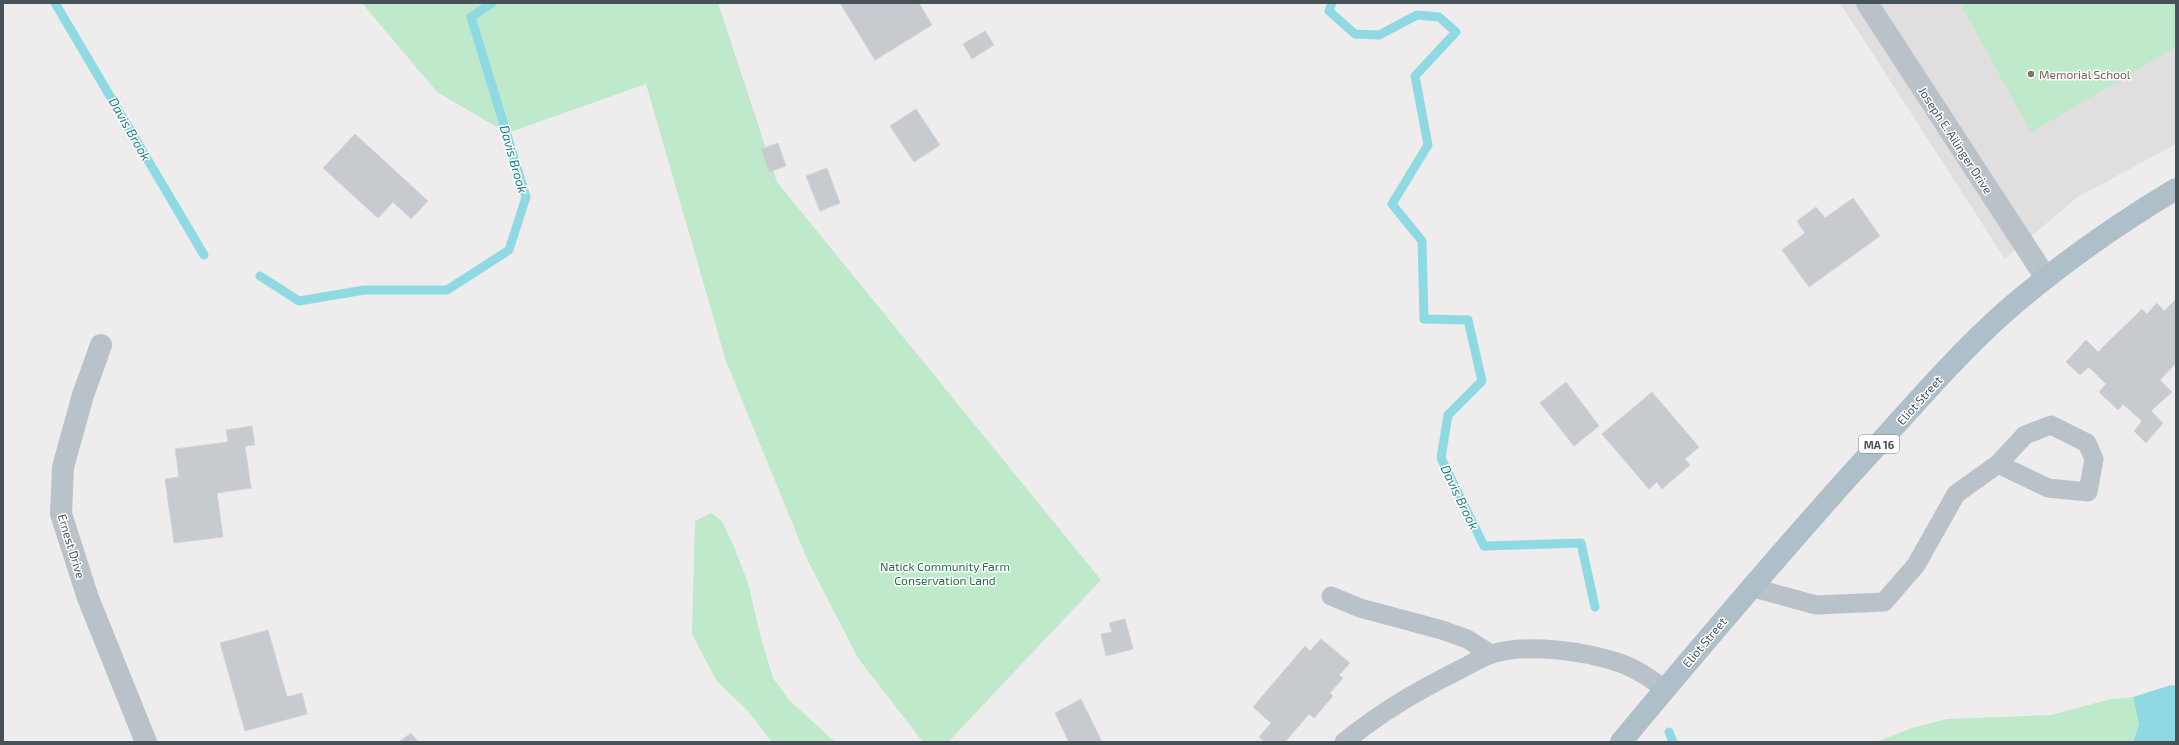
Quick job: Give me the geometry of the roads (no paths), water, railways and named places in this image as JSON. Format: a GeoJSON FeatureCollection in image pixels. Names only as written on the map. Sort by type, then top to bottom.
{"type":"FeatureCollection","features":[{"type":"Feature","properties":{"kind":"main road","name":"Eliot Street"},"geometry":{"type":"LineString","coordinates":[[1621,742],[1750,587],[1939,378],[2005,312],[2046,278],[2132,215],[2176,189]]}},
{"type":"Feature","properties":{"kind":"street","name":"Joseph E. Ailinger Drive"},"geometry":{"type":"LineString","coordinates":[[1866,3],[2046,278]]}},
{"type":"Feature","properties":{"kind":"street","name":"Ernest Drive"},"geometry":{"type":"LineString","coordinates":[[101,345],[83,395],[64,467],[61,514],[88,598],[146,742]]}},
{"type":"Feature","properties":{"kind":"lane"},"geometry":{"type":"LineString","coordinates":[[1750,587],[1816,605],[1884,602],[1916,565],[1956,494],[1998,464],[2025,435],[2051,425],[2087,443],[2094,460],[2088,492],[2048,488],[1998,464]]}},
{"type":"Feature","properties":{"kind":"lane"},"geometry":{"type":"LineString","coordinates":[[1331,596],[1360,608],[1442,630],[1467,639],[1491,654]]}},
{"type":"Feature","properties":{"kind":"lane"},"geometry":{"type":"LineString","coordinates":[[1344,742],[1374,718],[1414,692],[1491,654],[1516,650],[1568,651],[1621,664],[1644,674],[1665,689]]}},
{"type":"Feature","properties":{"kind":"water"},"geometry":{"type":"Polygon","coordinates":[[[2171,685],[2176,686],[2176,742],[2133,742],[2139,724],[2133,697],[2171,685]]]}},
{"type":"Feature","properties":{"kind":"waterway","name":"Davis Brook"},"geometry":{"type":"LineString","coordinates":[[55,3],[204,255]]}},
{"type":"Feature","properties":{"kind":"waterway","name":"Davis Brook"},"geometry":{"type":"LineString","coordinates":[[260,276],[299,301],[364,290],[447,290],[509,250],[526,197],[471,17],[492,3]]}},
{"type":"Feature","properties":{"kind":"waterway","name":"Davis Brook"},"geometry":{"type":"LineString","coordinates":[[1332,3],[1329,11],[1355,34],[1379,35],[1417,15],[1439,17],[1456,32],[1415,76],[1428,145],[1392,204],[1422,241],[1424,319],[1468,320],[1482,381],[1448,415],[1441,458],[1484,546],[1581,543],[1595,607]]}},
{"type":"Feature","properties":{"kind":"waterway","name":"Davis Brook"},"geometry":{"type":"LineString","coordinates":[[1669,732],[1673,742]]}},
{"type":"Feature","properties":{"kind":"place","name":"Memorial School"},"geometry":{"type":"Point","coordinates":[2031,74]}},
{"type":"Feature","properties":{"kind":"park label","name":"Natick Community Farm Conservation Land"},"geometry":{"type":"Point","coordinates":[945,573]}}]}
